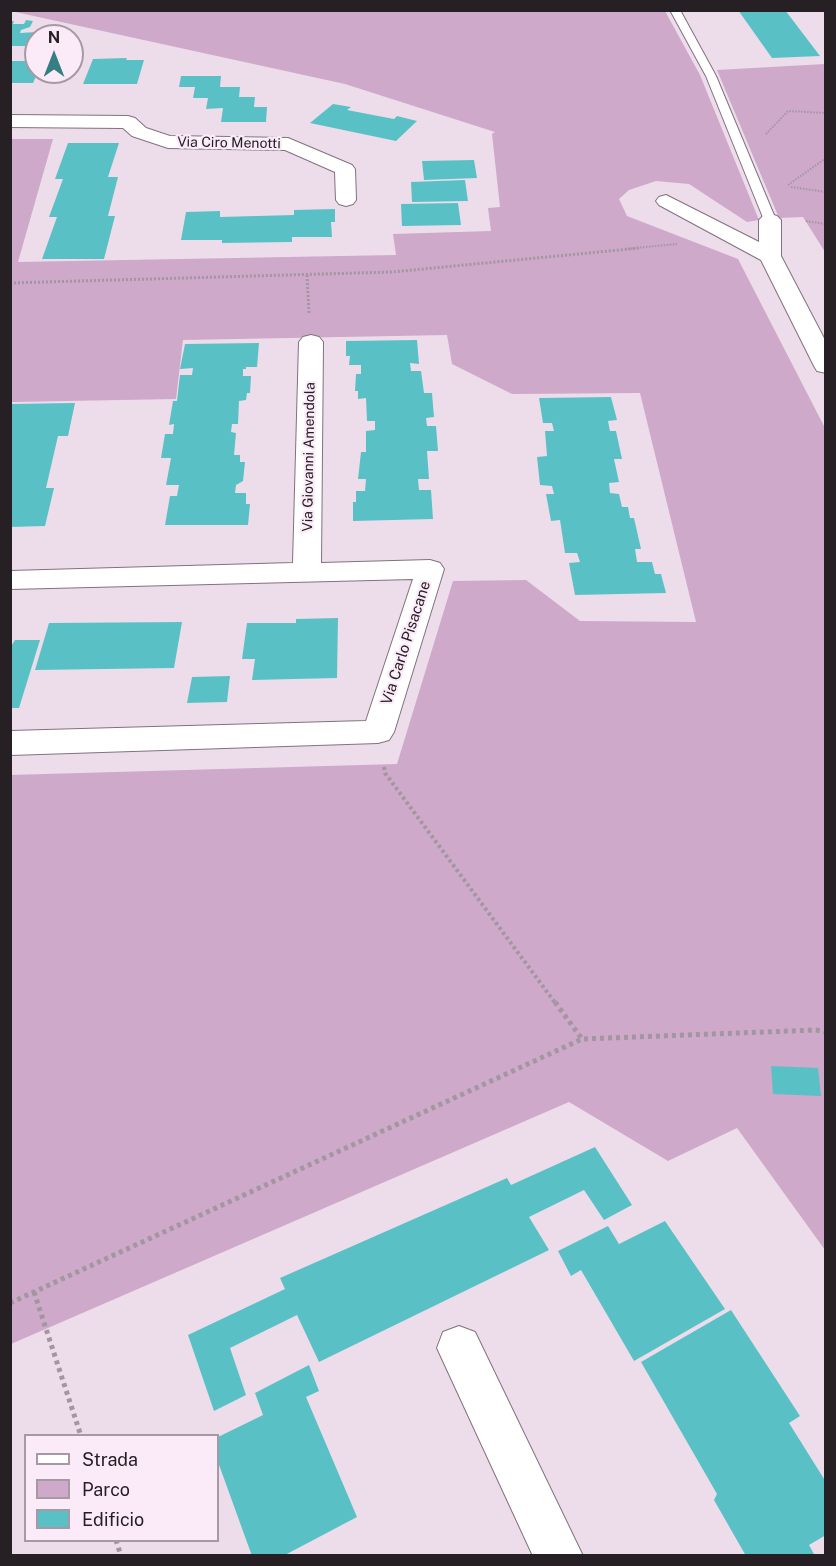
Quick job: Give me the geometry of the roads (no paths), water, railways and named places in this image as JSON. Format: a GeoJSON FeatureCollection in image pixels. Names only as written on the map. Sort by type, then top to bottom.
{"type":"FeatureCollection","features":[{"type":"Feature","properties":{"kind":"street","name":"Via Ciro Menotti"},"geometry":{"type":"LineString","coordinates":[[10,121],[128,122],[139,132],[168,142],[288,144],[345,169],[346,200]]}},
{"type":"Feature","properties":{"kind":"street"},"geometry":{"type":"LineString","coordinates":[[666,201],[770,256]]}},
{"type":"Feature","properties":{"kind":"street"},"geometry":{"type":"LineString","coordinates":[[770,220],[770,256],[825,366]]}},
{"type":"Feature","properties":{"kind":"street","name":"Via Giovanni Amendola"},"geometry":{"type":"LineString","coordinates":[[307,573],[311,342]]}},
{"type":"Feature","properties":{"kind":"street","name":"Via Carlo Pisacane"},"geometry":{"type":"LineString","coordinates":[[10,580],[430,569],[378,732],[10,743]]}},
{"type":"Feature","properties":{"kind":"street"},"geometry":{"type":"LineString","coordinates":[[459,1348],[559,1556]]}},
{"type":"Feature","properties":{"kind":"lane"},"geometry":{"type":"LineString","coordinates":[[675,10],[711,76],[770,220]]}}]}
